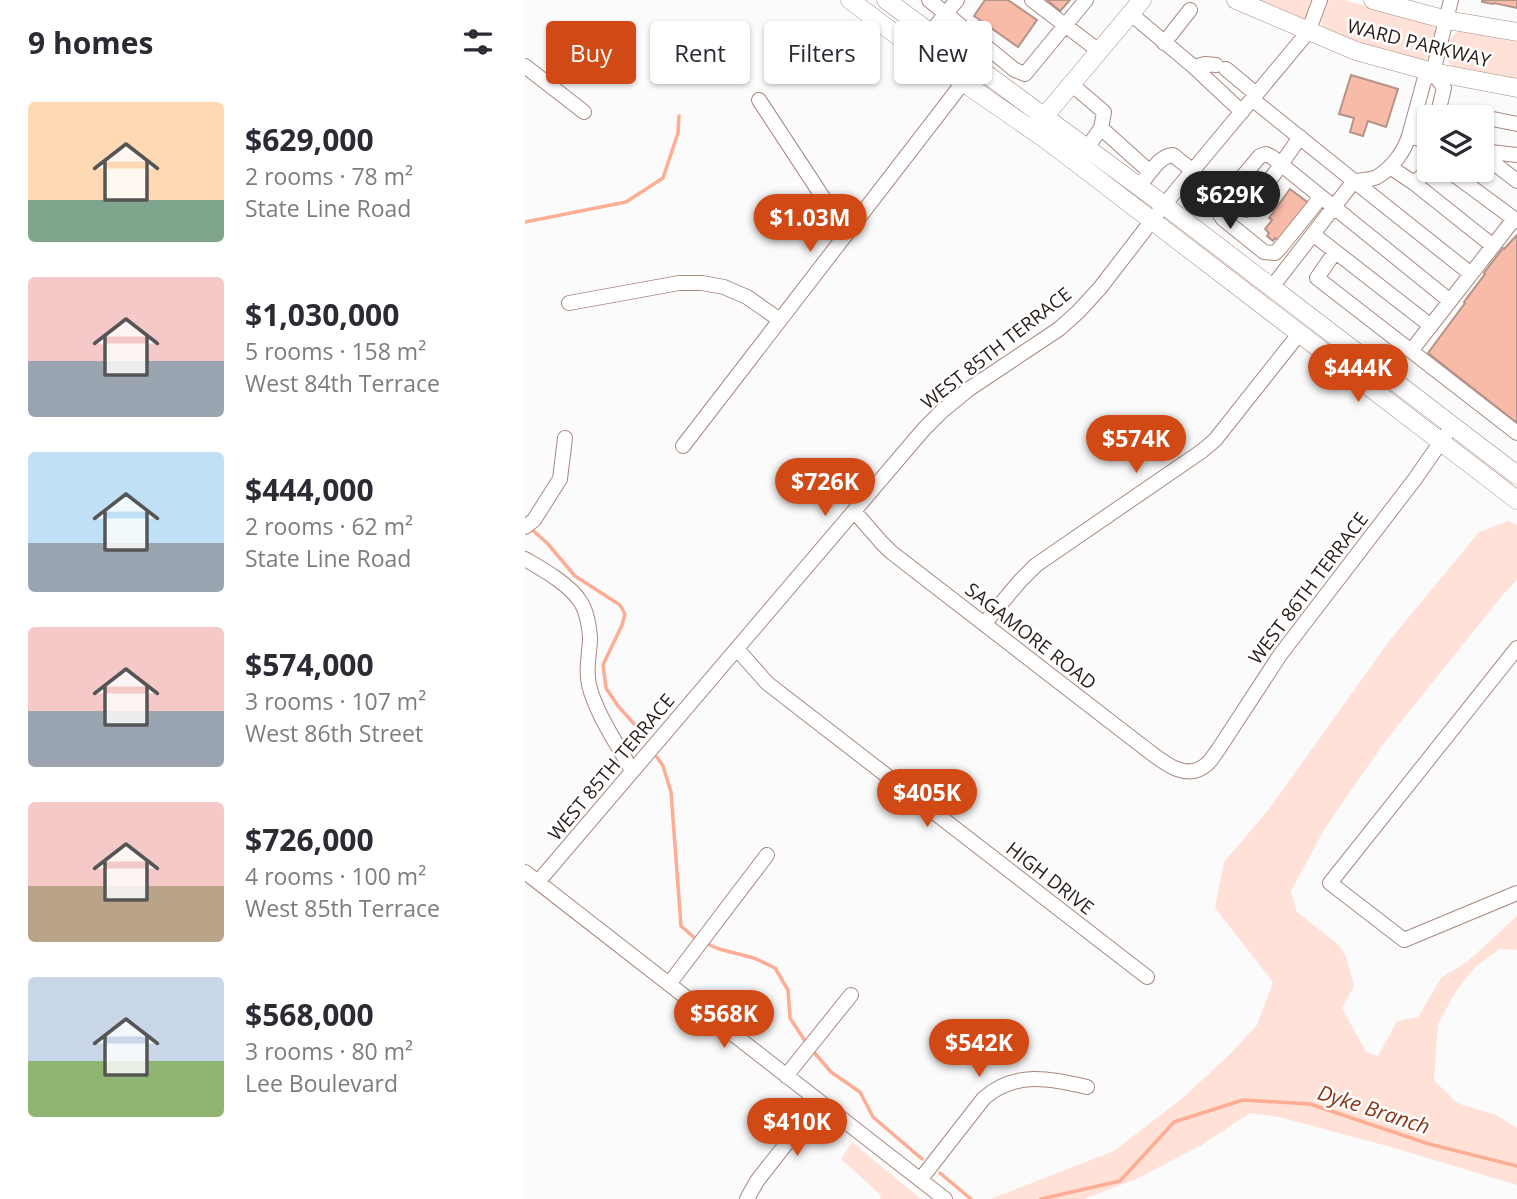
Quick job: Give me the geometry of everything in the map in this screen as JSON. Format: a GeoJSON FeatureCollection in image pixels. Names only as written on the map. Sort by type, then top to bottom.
{"type":"FeatureCollection","features":[{"type":"Feature","properties":{"kind":"main road"},"geometry":{"type":"LineString","coordinates":[[850,0],[894,33]]}},
{"type":"Feature","properties":{"kind":"main road"},"geometry":{"type":"LineString","coordinates":[[886,0],[914,21]]}},
{"type":"Feature","properties":{"kind":"main road","name":"WARD PARKWAY"},"geometry":{"type":"LineString","coordinates":[[1236,0],[1356,51],[1433,72],[1517,88]]}},
{"type":"Feature","properties":{"kind":"main road","name":"WARD PARKWAY"},"geometry":{"type":"LineString","coordinates":[[1373,0],[1447,20],[1517,32]]}},
{"type":"Feature","properties":{"kind":"main road"},"geometry":{"type":"LineString","coordinates":[[1038,123],[1136,7]]}},
{"type":"Feature","properties":{"kind":"main road"},"geometry":{"type":"LineString","coordinates":[[992,81],[1153,220],[1517,500]]}},
{"type":"Feature","properties":{"kind":"main road"},"geometry":{"type":"LineString","coordinates":[[968,84],[1145,179],[1164,205],[1517,475]]}},
{"type":"Feature","properties":{"kind":"street"},"geometry":{"type":"LineString","coordinates":[[929,0],[1015,70],[1025,74],[1086,0]]}},
{"type":"Feature","properties":{"kind":"street"},"geometry":{"type":"LineString","coordinates":[[940,21],[957,0]]}},
{"type":"Feature","properties":{"kind":"street"},"geometry":{"type":"LineString","coordinates":[[1032,0],[1099,51]]}},
{"type":"Feature","properties":{"kind":"street","name":"WEST 85TH TERRACE"},"geometry":{"type":"LineString","coordinates":[[538,882],[924,429],[969,389],[1059,328],[1100,288],[1164,205],[1308,32],[1320,0]]}},
{"type":"Feature","properties":{"kind":"street"},"geometry":{"type":"LineString","coordinates":[[1272,287],[1355,181],[1375,178],[1389,167],[1405,148],[1424,81],[1433,72],[1451,0]]}},
{"type":"Feature","properties":{"kind":"street"},"geometry":{"type":"LineString","coordinates":[[1136,7],[1164,43],[1242,112]]}},
{"type":"Feature","properties":{"kind":"street"},"geometry":{"type":"LineString","coordinates":[[1164,43],[1190,10]]}},
{"type":"Feature","properties":{"kind":"street"},"geometry":{"type":"LineString","coordinates":[[1194,67],[1205,64],[1221,69],[1300,137],[1471,274]]}},
{"type":"Feature","properties":{"kind":"street"},"geometry":{"type":"LineString","coordinates":[[525,66],[584,112]]}},
{"type":"Feature","properties":{"kind":"street"},"geometry":{"type":"LineString","coordinates":[[1433,72],[1444,88],[1440,105]]}},
{"type":"Feature","properties":{"kind":"street"},"geometry":{"type":"LineString","coordinates":[[683,446],[962,84]]}},
{"type":"Feature","properties":{"kind":"street"},"geometry":{"type":"LineString","coordinates":[[1071,84],[1104,112],[1101,128],[1087,148]]}},
{"type":"Feature","properties":{"kind":"street"},"geometry":{"type":"LineString","coordinates":[[759,100],[847,234]]}},
{"type":"Feature","properties":{"kind":"street"},"geometry":{"type":"LineString","coordinates":[[1494,119],[1517,124]]}},
{"type":"Feature","properties":{"kind":"street"},"geometry":{"type":"LineString","coordinates":[[1101,128],[1145,179],[1167,155],[1173,155],[1193,171]]}},
{"type":"Feature","properties":{"kind":"street"},"geometry":{"type":"LineString","coordinates":[[1409,136],[1417,138]]}},
{"type":"Feature","properties":{"kind":"street"},"geometry":{"type":"LineString","coordinates":[[1226,194],[1246,210],[1300,137]]}},
{"type":"Feature","properties":{"kind":"street"},"geometry":{"type":"LineString","coordinates":[[1321,197],[1275,253],[1264,252],[1223,219],[1217,210],[1226,194],[1260,156],[1266,154],[1281,164],[1450,301]]}},
{"type":"Feature","properties":{"kind":"street"},"geometry":{"type":"LineString","coordinates":[[1494,154],[1517,155]]}},
{"type":"Feature","properties":{"kind":"street"},"geometry":{"type":"LineString","coordinates":[[1494,163],[1517,181]]}},
{"type":"Feature","properties":{"kind":"street"},"geometry":{"type":"LineString","coordinates":[[1389,167],[1414,183],[1493,246]]}},
{"type":"Feature","properties":{"kind":"street"},"geometry":{"type":"LineString","coordinates":[[1411,351],[1515,220],[1464,182]]}},
{"type":"Feature","properties":{"kind":"street"},"geometry":{"type":"LineString","coordinates":[[1314,235],[1430,326]]}},
{"type":"Feature","properties":{"kind":"street"},"geometry":{"type":"LineString","coordinates":[[1335,252],[1317,278],[1517,433]]}},
{"type":"Feature","properties":{"kind":"street"},"geometry":{"type":"LineString","coordinates":[[569,303],[679,283],[702,283],[747,297],[780,320]]}},
{"type":"Feature","properties":{"kind":"street"},"geometry":{"type":"LineString","coordinates":[[984,624],[1037,565],[1215,440],[1299,334]]}},
{"type":"Feature","properties":{"kind":"street","name":"WEST 86TH TERRACE"},"geometry":{"type":"LineString","coordinates":[[1195,771],[1207,765],[1293,638],[1452,426]]}},
{"type":"Feature","properties":{"kind":"street"},"geometry":{"type":"LineString","coordinates":[[529,523],[560,479],[565,438]]}},
{"type":"Feature","properties":{"kind":"street","name":"SAGAMORE ROAD"},"geometry":{"type":"LineString","coordinates":[[854,511],[891,552],[984,624],[1169,765],[1179,771],[1195,771]]}},
{"type":"Feature","properties":{"kind":"street"},"geometry":{"type":"LineString","coordinates":[[525,559],[559,581],[581,601],[590,638],[587,675],[589,687],[632,771]]}},
{"type":"Feature","properties":{"kind":"street","name":"HIGH DRIVE"},"geometry":{"type":"LineString","coordinates":[[737,649],[768,683],[1147,977]]}},
{"type":"Feature","properties":{"kind":"street"},"geometry":{"type":"LineString","coordinates":[[1515,656],[1330,883],[1404,940],[1517,893]]}},
{"type":"Feature","properties":{"kind":"street"},"geometry":{"type":"LineString","coordinates":[[669,984],[767,855]]}},
{"type":"Feature","properties":{"kind":"street"},"geometry":{"type":"LineString","coordinates":[[525,872],[945,1199]]}},
{"type":"Feature","properties":{"kind":"street"},"geometry":{"type":"LineString","coordinates":[[786,1076],[852,995]]}},
{"type":"Feature","properties":{"kind":"street"},"geometry":{"type":"LineString","coordinates":[[920,1180],[984,1098],[995,1088],[1013,1081],[1045,1078],[1087,1087]]}},
{"type":"Feature","properties":{"kind":"street"},"geometry":{"type":"LineString","coordinates":[[747,1199],[757,1181],[819,1102]]}},
{"type":"Feature","properties":{"kind":"shaded area"},"geometry":{"type":"Polygon","coordinates":[[[1247,0],[1311,0],[1305,18],[1299,21],[1247,0]]]}},
{"type":"Feature","properties":{"kind":"shaded area"},"geometry":{"type":"Polygon","coordinates":[[[1329,0],[1344,0],[1426,23],[1437,32],[1431,57],[1416,59],[1329,33],[1320,22],[1329,0]]]}},
{"type":"Feature","properties":{"kind":"shaded area"},"geometry":{"type":"Polygon","coordinates":[[[1458,31],[1517,42],[1517,79],[1453,67],[1447,59],[1447,49],[1458,31]]]}},
{"type":"Feature","properties":{"kind":"shaded area"},"geometry":{"type":"Polygon","coordinates":[[[1509,521],[1517,525],[1517,580],[1384,743],[1325,828],[1291,891],[1297,912],[1339,945],[1346,957],[1354,986],[1342,1008],[1366,1052],[1378,1056],[1397,1021],[1418,1017],[1441,978],[1467,962],[1517,916],[1517,950],[1500,949],[1476,966],[1456,991],[1438,1024],[1434,1080],[1457,1103],[1496,1115],[1517,1128],[1517,1185],[1391,1147],[1279,1117],[1250,1113],[1200,1146],[1136,1179],[1084,1199],[990,1199],[1114,1151],[1184,1097],[1257,1025],[1273,982],[1215,908],[1224,862],[1269,809],[1390,640],[1479,532],[1509,521]]]}},
{"type":"Feature","properties":{"kind":"shaded area"},"geometry":{"type":"Polygon","coordinates":[[[852,1142],[921,1199],[880,1199],[881,1195],[841,1159],[852,1142]]]}},
{"type":"Feature","properties":{"kind":"building"},"geometry":{"type":"Polygon","coordinates":[[[985,0],[1008,0],[1037,20],[1018,47],[992,29],[992,21],[981,21],[974,16],[985,0]]]}},
{"type":"Feature","properties":{"kind":"building"},"geometry":{"type":"Polygon","coordinates":[[[1047,0],[1070,0],[1060,11],[1047,0]]]}},
{"type":"Feature","properties":{"kind":"building"},"geometry":{"type":"Polygon","coordinates":[[[1517,0],[1517,8],[1482,2],[1517,0]]]}},
{"type":"Feature","properties":{"kind":"building"},"geometry":{"type":"Polygon","coordinates":[[[1351,75],[1398,89],[1386,127],[1368,121],[1363,136],[1350,132],[1354,118],[1339,114],[1351,75]]]}},
{"type":"Feature","properties":{"kind":"building"},"geometry":{"type":"Polygon","coordinates":[[[1290,189],[1310,204],[1280,242],[1275,238],[1273,241],[1267,236],[1269,233],[1265,229],[1272,220],[1269,218],[1290,189]]]}},
{"type":"Feature","properties":{"kind":"building"},"geometry":{"type":"Polygon","coordinates":[[[1517,235],[1517,423],[1428,353],[1484,273],[1517,235]]]}},
{"type":"Feature","properties":{"kind":"waterway"},"geometry":{"type":"LineString","coordinates":[[525,222],[626,202],[663,178],[678,133],[679,116]]}},
{"type":"Feature","properties":{"kind":"waterway"},"geometry":{"type":"LineString","coordinates":[[529,527],[547,543],[575,576],[620,605],[625,614],[603,665],[606,688],[645,736]]}},
{"type":"Feature","properties":{"kind":"waterway"},"geometry":{"type":"LineString","coordinates":[[657,757],[663,766],[671,792],[681,926],[697,940]]}},
{"type":"Feature","properties":{"kind":"waterway"},"geometry":{"type":"LineString","coordinates":[[705,943],[754,958],[775,968],[788,990],[790,1018],[807,1044]]}},
{"type":"Feature","properties":{"kind":"waterway"},"geometry":{"type":"LineString","coordinates":[[812,1050],[831,1072],[860,1092],[873,1117],[922,1159]]}},
{"type":"Feature","properties":{"kind":"waterway","name":"Dyke Branch"},"geometry":{"type":"LineString","coordinates":[[1041,1199],[1120,1181],[1174,1122],[1243,1100],[1310,1104],[1429,1144],[1517,1166]]}},
{"type":"Feature","properties":{"kind":"waterway"},"geometry":{"type":"LineString","coordinates":[[940,1173],[971,1199]]}}]}
